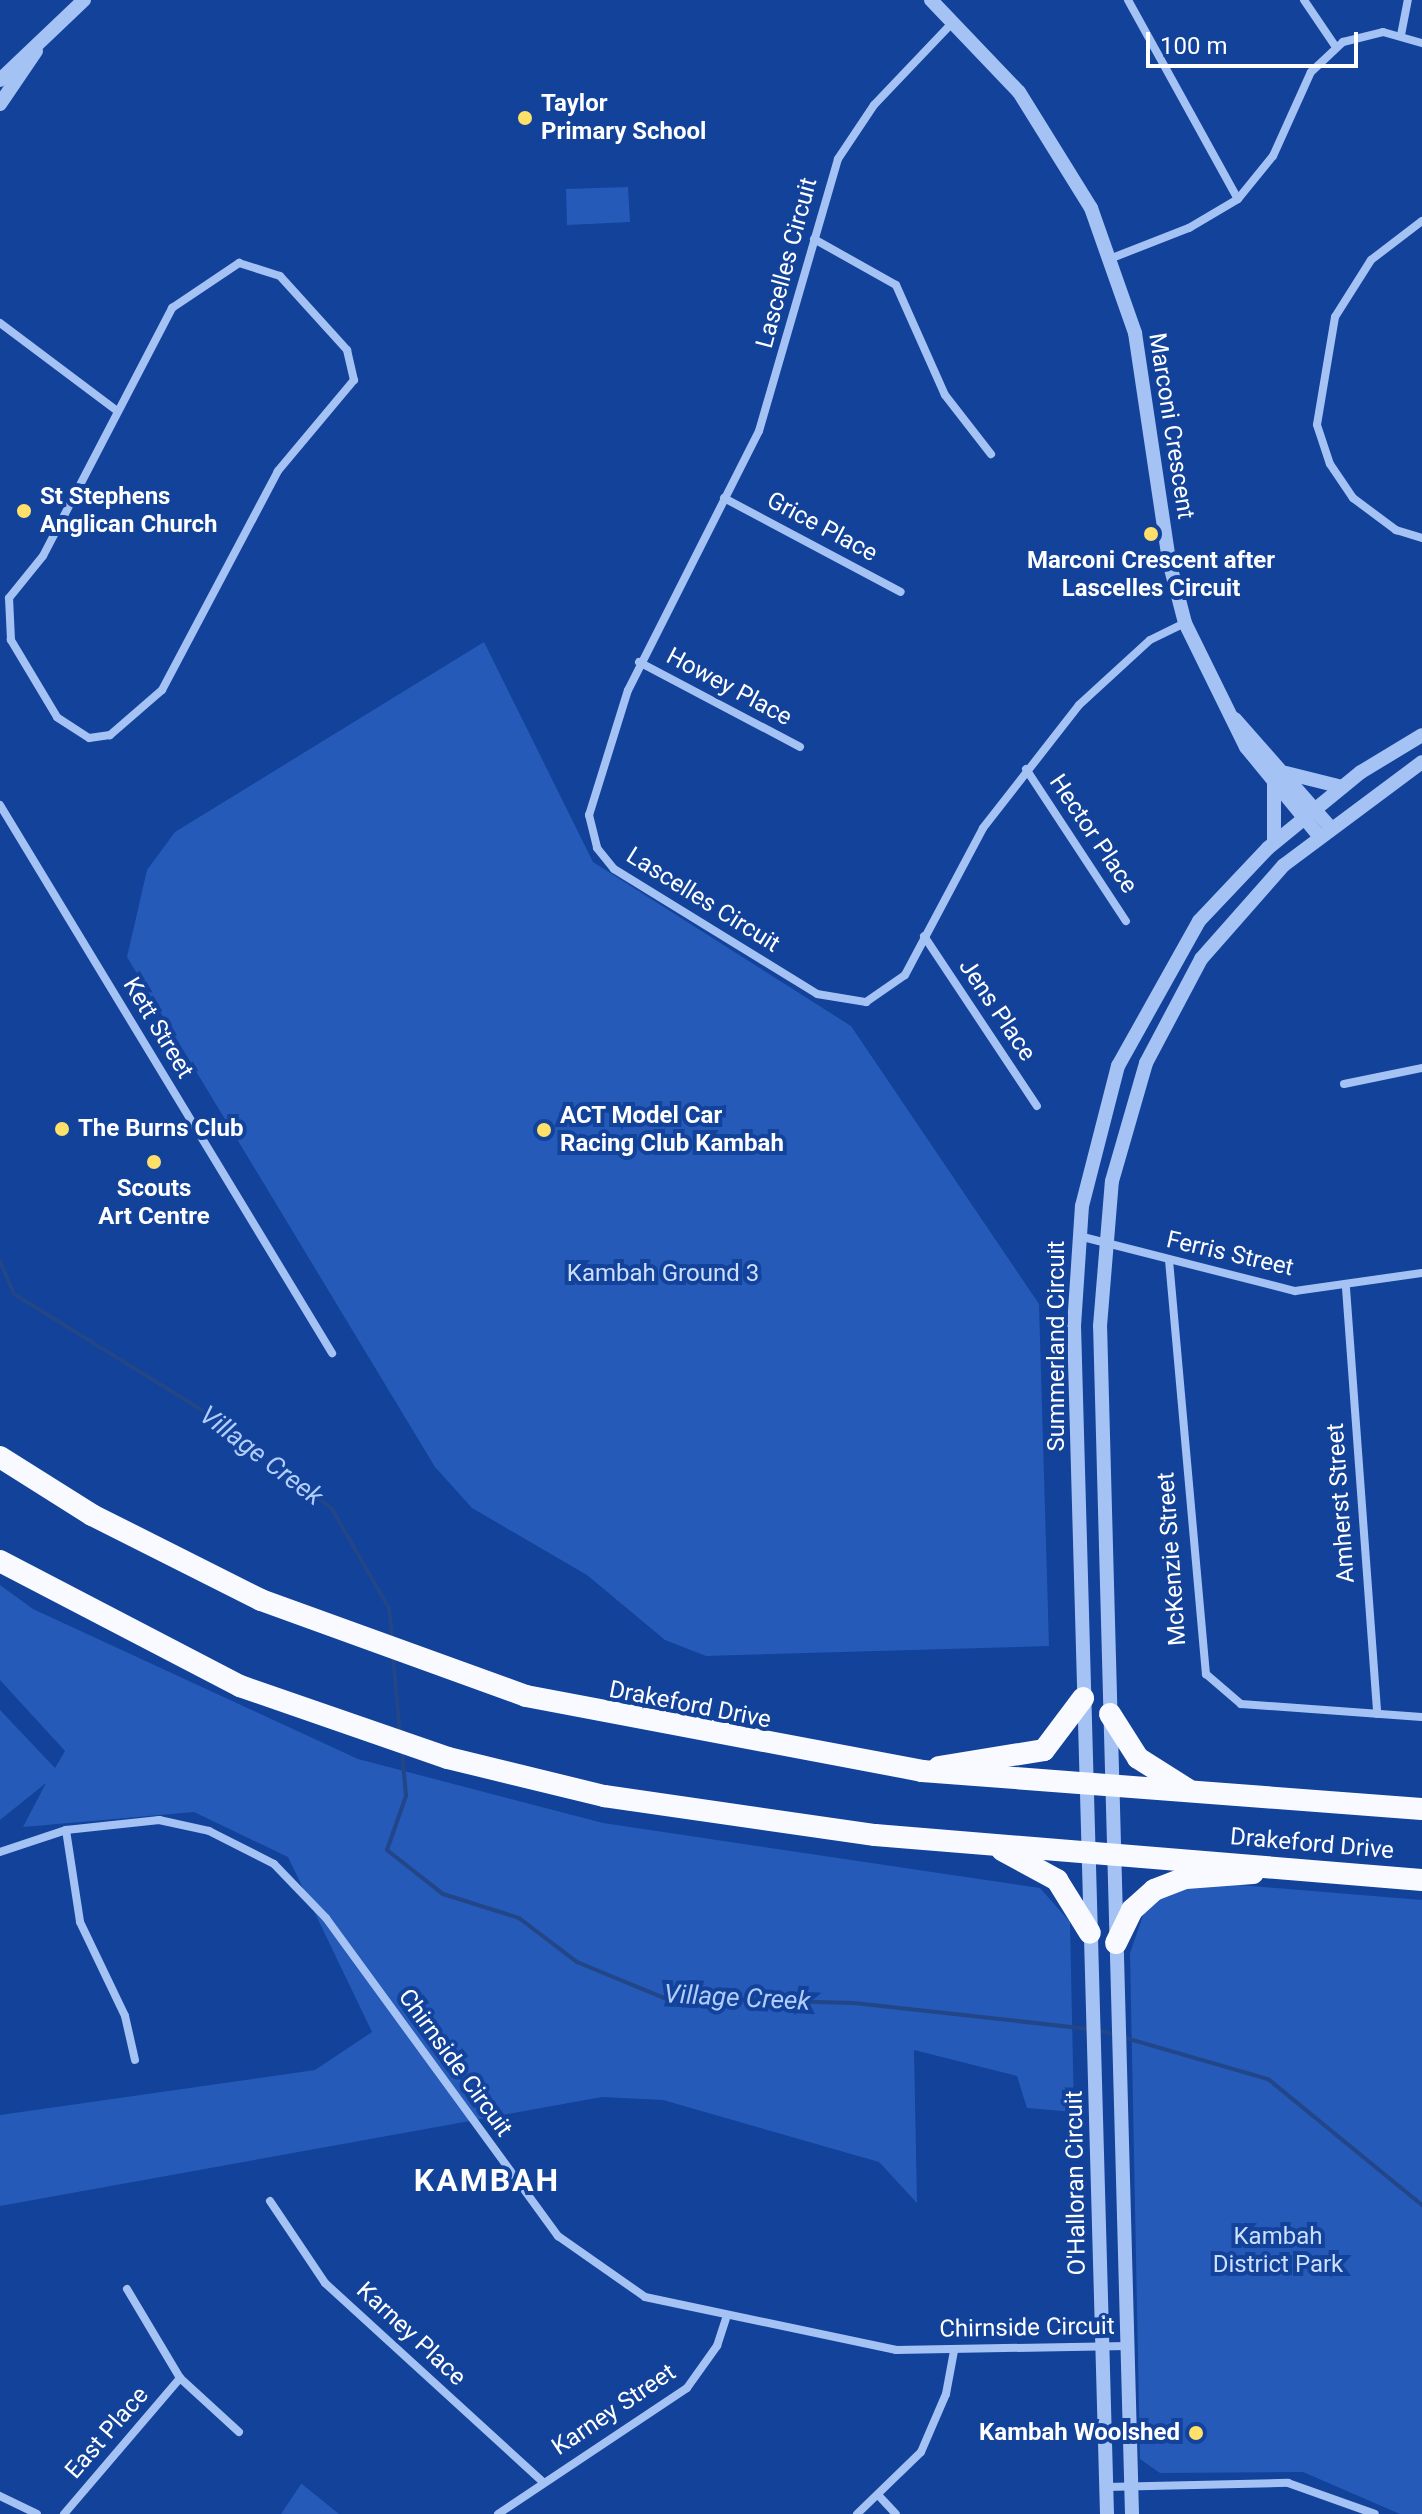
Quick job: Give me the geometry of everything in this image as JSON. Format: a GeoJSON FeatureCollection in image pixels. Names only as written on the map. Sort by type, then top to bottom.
{"type":"FeatureCollection","features":[{"type":"Feature","properties":{"kind":"highway","name":"Drakeford Drive"},"geometry":{"type":"LineString","coordinates":[[0,1457],[178,1561],[346,1636],[422,1664],[635,1722],[922,1771],[1422,1809]]}},
{"type":"Feature","properties":{"kind":"highway","name":"Drakeford Drive"},"geometry":{"type":"LineString","coordinates":[[0,1561],[164,1650],[370,1734],[448,1758],[702,1812],[986,1843],[1422,1880]]}},
{"type":"Feature","properties":{"kind":"highway"},"geometry":{"type":"LineString","coordinates":[[922,1771],[1032,1755],[1057,1739],[1083,1698]]}},
{"type":"Feature","properties":{"kind":"highway"},"geometry":{"type":"LineString","coordinates":[[1110,1714],[1138,1758],[1198,1794]]}},
{"type":"Feature","properties":{"kind":"highway"},"geometry":{"type":"LineString","coordinates":[[986,1843],[1057,1880],[1090,1933]]}},
{"type":"Feature","properties":{"kind":"highway"},"geometry":{"type":"LineString","coordinates":[[1116,1943],[1138,1903],[1164,1885],[1274,1869]]}},
{"type":"Feature","properties":{"kind":"street"},"geometry":{"type":"LineString","coordinates":[[0,80],[84,0]]}},
{"type":"Feature","properties":{"kind":"street","name":"Marconi Crescent"},"geometry":{"type":"LineString","coordinates":[[931,0],[955,21],[1042,125],[1112,258],[1146,384],[1169,561],[1185,623],[1232,717],[1325,832]]}},
{"type":"Feature","properties":{"kind":"street"},"geometry":{"type":"LineString","coordinates":[[1128,0],[1238,199]]}},
{"type":"Feature","properties":{"kind":"street"},"geometry":{"type":"LineString","coordinates":[[1304,0],[1336,47]]}},
{"type":"Feature","properties":{"kind":"street"},"geometry":{"type":"LineString","coordinates":[[1401,35],[1408,0]]}},
{"type":"Feature","properties":{"kind":"street","name":"Lascelles Circuit"},"geometry":{"type":"LineString","coordinates":[[955,21],[854,130],[814,239],[772,396],[724,498],[639,662],[589,815],[597,848],[614,869],[837,1002],[866,1002],[892,990],[977,838],[1026,769],[1118,666],[1185,623]]}},
{"type":"Feature","properties":{"kind":"street"},"geometry":{"type":"LineString","coordinates":[[1112,258],[1189,228],[1238,199],[1273,156],[1311,72],[1336,47],[1366,33],[1401,35],[1422,43]]}},
{"type":"Feature","properties":{"kind":"street"},"geometry":{"type":"LineString","coordinates":[[0,104],[40,43]]}},
{"type":"Feature","properties":{"kind":"street"},"geometry":{"type":"LineString","coordinates":[[1422,221],[1371,260],[1335,317],[1317,425],[1330,464],[1353,498],[1396,530],[1422,538]]}},
{"type":"Feature","properties":{"kind":"street"},"geometry":{"type":"LineString","coordinates":[[814,239],[896,285],[945,395],[991,454]]}},
{"type":"Feature","properties":{"kind":"street"},"geometry":{"type":"LineString","coordinates":[[239,263],[280,276],[347,350],[354,368],[340,405],[278,471],[162,690],[110,735],[89,738],[57,717],[9,637],[5,611],[43,556],[117,411],[172,308],[239,263]]}},
{"type":"Feature","properties":{"kind":"street"},"geometry":{"type":"LineString","coordinates":[[0,323],[117,411]]}},
{"type":"Feature","properties":{"kind":"street","name":"Grice Place"},"geometry":{"type":"LineString","coordinates":[[724,498],[901,592]]}},
{"type":"Feature","properties":{"kind":"street","name":"Howey Place"},"geometry":{"type":"LineString","coordinates":[[639,662],[800,747]]}},
{"type":"Feature","properties":{"kind":"street","name":"Summerland Circuit"},"geometry":{"type":"LineString","coordinates":[[1087,1851],[1078,1236],[1099,1124],[1141,1014],[1199,921],[1274,842],[1342,787],[1422,735]]}},
{"type":"Feature","properties":{"kind":"street","name":"Summerland Circuit"},"geometry":{"type":"LineString","coordinates":[[1113,1853],[1104,1243],[1127,1121],[1171,1009],[1236,913],[1325,832],[1422,762]]}},
{"type":"Feature","properties":{"kind":"street","name":"Hector Place"},"geometry":{"type":"LineString","coordinates":[[1026,769],[1126,921]]}},
{"type":"Feature","properties":{"kind":"street"},"geometry":{"type":"LineString","coordinates":[[1274,842],[1279,776],[1342,787]]}},
{"type":"Feature","properties":{"kind":"street","name":"Kett Street"},"geometry":{"type":"LineString","coordinates":[[0,805],[332,1353]]}},
{"type":"Feature","properties":{"kind":"street","name":"Jens Place"},"geometry":{"type":"LineString","coordinates":[[924,936],[1037,1106]]}},
{"type":"Feature","properties":{"kind":"street"},"geometry":{"type":"LineString","coordinates":[[1344,1084],[1422,1068]]}},
{"type":"Feature","properties":{"kind":"street","name":"Ferris Street"},"geometry":{"type":"LineString","coordinates":[[1078,1236],[1278,1289],[1346,1288],[1422,1273]]}},
{"type":"Feature","properties":{"kind":"street","name":"McKenzie Street"},"geometry":{"type":"LineString","coordinates":[[1169,1260],[1206,1674],[1241,1704],[1422,1717]]}},
{"type":"Feature","properties":{"kind":"street","name":"Amherst Street"},"geometry":{"type":"LineString","coordinates":[[1346,1288],[1377,1714]]}},
{"type":"Feature","properties":{"kind":"street","name":"Chirnside Circuit"},"geometry":{"type":"LineString","coordinates":[[0,1852],[66,1830],[126,1819],[176,1822],[274,1864],[326,1918],[558,2236],[629,2290],[726,2318],[863,2345],[954,2351],[1127,2346]]}},
{"type":"Feature","properties":{"kind":"street"},"geometry":{"type":"LineString","coordinates":[[66,1830],[80,1922],[125,2016],[135,2060]]}},
{"type":"Feature","properties":{"kind":"street","name":"O'Halloran Circuit"},"geometry":{"type":"LineString","coordinates":[[1087,1851],[1107,2514]]}},
{"type":"Feature","properties":{"kind":"street","name":"O'Halloran Circuit"},"geometry":{"type":"LineString","coordinates":[[1113,1853],[1132,2514]]}},
{"type":"Feature","properties":{"kind":"street","name":"Karney Place"},"geometry":{"type":"LineString","coordinates":[[270,2201],[325,2283],[542,2481]]}},
{"type":"Feature","properties":{"kind":"street","name":"East Place"},"geometry":{"type":"LineString","coordinates":[[127,2289],[180,2378],[239,2432]]}},
{"type":"Feature","properties":{"kind":"street","name":"Karney Street"},"geometry":{"type":"LineString","coordinates":[[498,2514],[542,2481],[687,2388],[726,2318]]}},
{"type":"Feature","properties":{"kind":"street"},"geometry":{"type":"LineString","coordinates":[[857,2514],[880,2497],[931,2434],[954,2351]]}},
{"type":"Feature","properties":{"kind":"street","name":"East Place"},"geometry":{"type":"LineString","coordinates":[[64,2514],[180,2378]]}},
{"type":"Feature","properties":{"kind":"street"},"geometry":{"type":"LineString","coordinates":[[1106,2487],[1288,2483],[1375,2514]]}},
{"type":"Feature","properties":{"kind":"street"},"geometry":{"type":"LineString","coordinates":[[0,2496],[37,2514]]}},
{"type":"Feature","properties":{"kind":"street"},"geometry":{"type":"LineString","coordinates":[[880,2497],[896,2514]]}},
{"type":"Feature","properties":{"kind":"green space"},"geometry":{"type":"Polygon","coordinates":[[[628,187],[630,222],[567,225],[566,189],[628,187]]]}},
{"type":"Feature","properties":{"kind":"green space","name":"Kambah Ground 3"},"geometry":{"type":"Polygon","coordinates":[[[484,642],[593,862],[851,1026],[1039,1304],[1049,1646],[706,1656],[665,1640],[587,1575],[472,1508],[435,1467],[127,957],[147,870],[175,832],[484,642]]]}},
{"type":"Feature","properties":{"kind":"green space"},"geometry":{"type":"Polygon","coordinates":[[[0,1585],[33,1609],[358,1759],[603,1823],[1040,1888],[1070,1922],[1074,2112],[1027,2108],[1017,2076],[914,2050],[917,2203],[879,2162],[663,2100],[602,2097],[0,2206],[0,2115],[315,2070],[372,2032],[288,1857],[194,1812],[23,1827],[46,1783],[0,1820],[0,1710],[55,1768],[65,1751],[0,1680],[0,1585]]]}},
{"type":"Feature","properties":{"kind":"green space","name":"Kambah District Park"},"geometry":{"type":"Polygon","coordinates":[[[1227,1884],[1422,1900],[1422,2514],[1400,2514],[1303,2472],[1160,2473],[1140,2459],[1130,1953],[1147,1904],[1167,1891],[1227,1884]]]}},
{"type":"Feature","properties":{"kind":"green space"},"geometry":{"type":"Polygon","coordinates":[[[302,2484],[339,2514],[281,2514],[302,2484]]]}},
{"type":"Feature","properties":{"kind":"waterway","name":"Village Creek"},"geometry":{"type":"LineString","coordinates":[[0,1261],[14,1294],[229,1427],[332,1509],[389,1608],[392,1639]]}},
{"type":"Feature","properties":{"kind":"waterway","name":"Village Creek"},"geometry":{"type":"LineString","coordinates":[[393,1656],[400,1734]]}},
{"type":"Feature","properties":{"kind":"waterway","name":"Village Creek"},"geometry":{"type":"LineString","coordinates":[[402,1751],[406,1796],[387,1850],[443,1894],[519,1918],[577,1962],[664,1998],[854,2003],[1089,2029]]}},
{"type":"Feature","properties":{"kind":"waterway","name":"Village Creek"},"geometry":{"type":"LineString","coordinates":[[1098,2030],[1268,2079],[1422,2205]]}},
{"type":"Feature","properties":{"kind":"place","name":"Taylor Primary School"},"geometry":{"type":"Point","coordinates":[525,118]}},
{"type":"Feature","properties":{"kind":"place","name":"St Stephens Anglican Church"},"geometry":{"type":"Point","coordinates":[24,511]}},
{"type":"Feature","properties":{"kind":"place","name":"Marconi Crescent after Lascelles Circuit"},"geometry":{"type":"Point","coordinates":[1151,534]}},
{"type":"Feature","properties":{"kind":"place","name":"The Burns Club"},"geometry":{"type":"Point","coordinates":[62,1129]}},
{"type":"Feature","properties":{"kind":"place","name":"ACT Model Car Racing Club Kambah"},"geometry":{"type":"Point","coordinates":[544,1130]}},
{"type":"Feature","properties":{"kind":"place","name":"Scouts Art Centre"},"geometry":{"type":"Point","coordinates":[154,1162]}},
{"type":"Feature","properties":{"kind":"place","name":"Kambah Woolshed"},"geometry":{"type":"Point","coordinates":[1196,2433]}},
{"type":"Feature","properties":{"kind":"district","name":"KAMBAH"},"geometry":{"type":"Point","coordinates":[487,2180]}}]}
